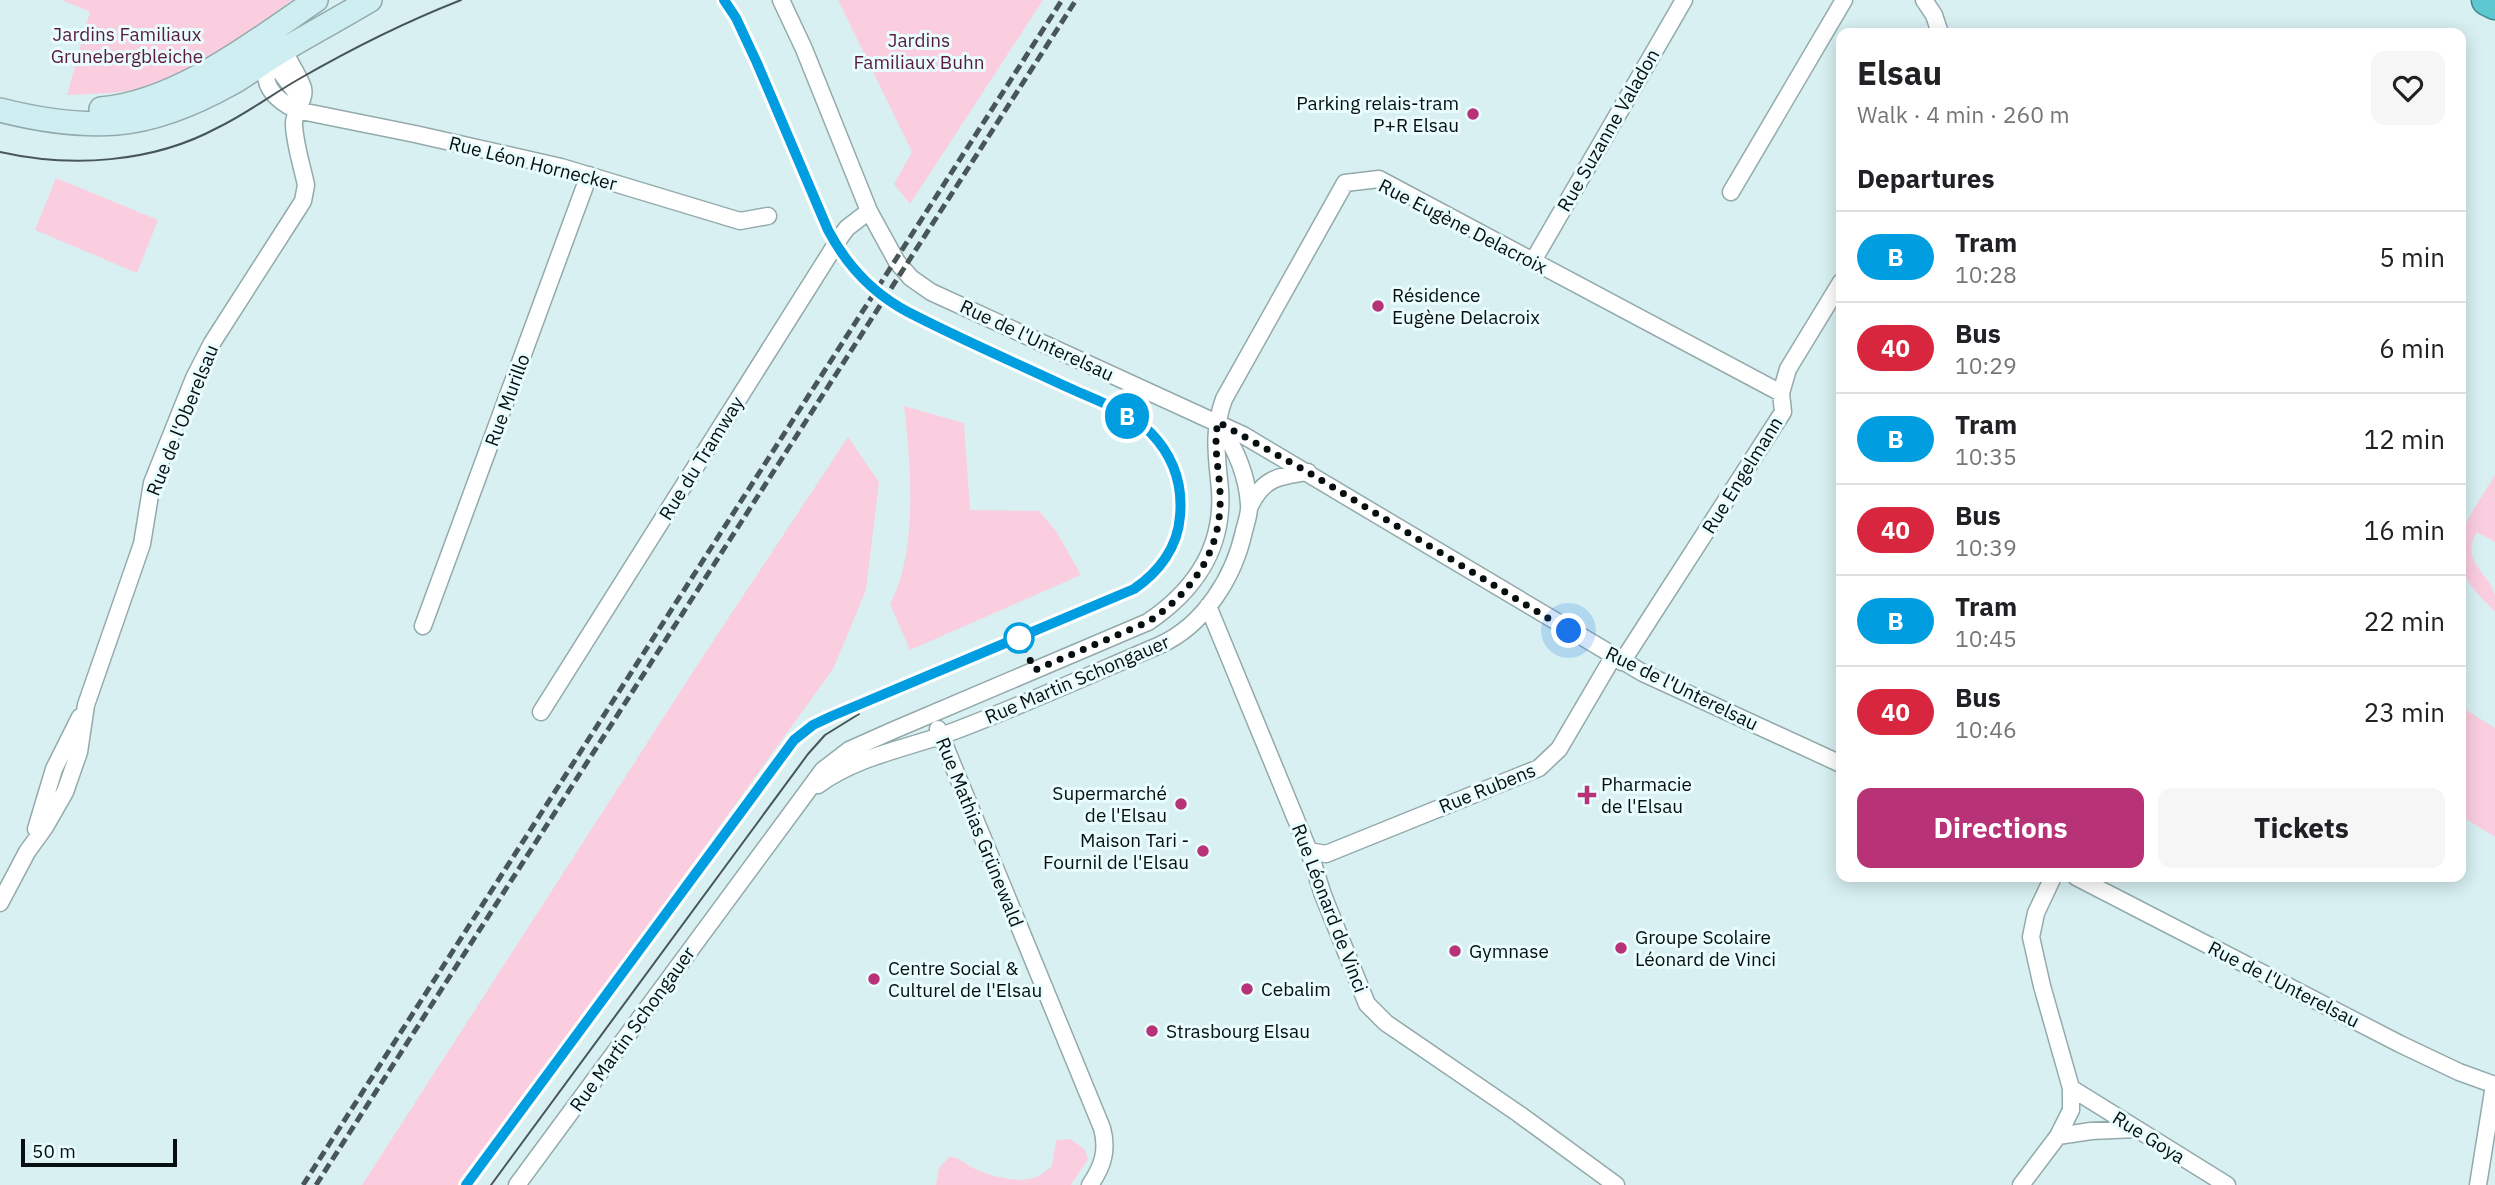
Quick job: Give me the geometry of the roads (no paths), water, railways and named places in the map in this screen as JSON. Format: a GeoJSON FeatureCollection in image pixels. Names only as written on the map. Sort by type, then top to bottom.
{"type":"FeatureCollection","features":[{"type":"Feature","properties":{"kind":"highway"},"geometry":{"type":"LineString","coordinates":[[2487,0],[2495,4]]}},
{"type":"Feature","properties":{"kind":"main road"},"geometry":{"type":"LineString","coordinates":[[3,111],[78,124],[118,123],[141,120],[190,103],[232,83],[278,44],[316,0]]}},
{"type":"Feature","properties":{"kind":"main road"},"geometry":{"type":"LineString","coordinates":[[238,52],[278,44],[287,33],[332,0]]}},
{"type":"Feature","properties":{"kind":"main road"},"geometry":{"type":"LineString","coordinates":[[3,111],[123,107],[159,94],[238,52],[278,44],[370,0]]}},
{"type":"Feature","properties":{"kind":"street","name":"Rue de l'Unterelsau"},"geometry":{"type":"LineString","coordinates":[[781,0],[804,49],[869,211],[897,262],[922,287],[1218,422],[1308,472],[1643,673],[1836,762]]}},
{"type":"Feature","properties":{"kind":"street","name":"Rue Suzanne Valadon"},"geometry":{"type":"LineString","coordinates":[[1533,261],[1684,0]]}},
{"type":"Feature","properties":{"kind":"street"},"geometry":{"type":"LineString","coordinates":[[1731,192],[1844,0]]}},
{"type":"Feature","properties":{"kind":"street"},"geometry":{"type":"LineString","coordinates":[[1924,0],[1938,28]]}},
{"type":"Feature","properties":{"kind":"street"},"geometry":{"type":"LineString","coordinates":[[278,44],[264,72],[266,83],[280,99],[298,105]]}},
{"type":"Feature","properties":{"kind":"street","name":"Rue de l'Oberelsau"},"geometry":{"type":"LineString","coordinates":[[0,903],[27,852],[54,769],[86,705],[142,544],[152,483],[194,378],[212,343],[306,193],[293,123],[302,86],[278,44]]}},
{"type":"Feature","properties":{"kind":"street","name":"Rue Léon Hornecker"},"geometry":{"type":"LineString","coordinates":[[298,105],[589,175],[740,221],[768,216]]}},
{"type":"Feature","properties":{"kind":"street","name":"Rue Murillo"},"geometry":{"type":"LineString","coordinates":[[423,625],[589,175]]}},
{"type":"Feature","properties":{"kind":"street","name":"Rue Eugène Delacroix"},"geometry":{"type":"LineString","coordinates":[[1218,422],[1224,399],[1345,183],[1378,179],[1781,393]]}},
{"type":"Feature","properties":{"kind":"street","name":"Rue du Tramway"},"geometry":{"type":"LineString","coordinates":[[541,712],[841,236],[869,211]]}},
{"type":"Feature","properties":{"kind":"street","name":"Rue Engelmann"},"geometry":{"type":"LineString","coordinates":[[1618,659],[1783,412],[1781,393],[1788,369],[1836,290]]}},
{"type":"Feature","properties":{"kind":"street","name":"Rue Martin Schongauer"},"geometry":{"type":"LineString","coordinates":[[796,805],[818,785],[851,766],[902,746],[940,736],[1169,641],[1208,606],[1235,563],[1250,506],[1241,462],[1218,422]]}},
{"type":"Feature","properties":{"kind":"street","name":"Rue Martin Schongauer"},"geometry":{"type":"LineString","coordinates":[[517,1185],[816,778],[835,759],[849,750],[933,713],[1148,622],[1188,588],[1208,560],[1216,538],[1220,492],[1215,437],[1218,422]]}},
{"type":"Feature","properties":{"kind":"street"},"geometry":{"type":"LineString","coordinates":[[1250,506],[1256,492],[1264,484],[1288,475],[1308,472]]}},
{"type":"Feature","properties":{"kind":"street","name":"Rue Léonard de Vinci"},"geometry":{"type":"LineString","coordinates":[[1208,606],[1309,851],[1323,895],[1367,1004],[1386,1023],[1519,1114],[1616,1185]]}},
{"type":"Feature","properties":{"kind":"street","name":"Rue Rubens"},"geometry":{"type":"LineString","coordinates":[[1309,851],[1326,854],[1539,768],[1559,749],[1618,659]]}},
{"type":"Feature","properties":{"kind":"street","name":"Rue Mathias Grünewald"},"geometry":{"type":"LineString","coordinates":[[933,713],[940,736],[1102,1128],[1105,1157],[1090,1185]]}},
{"type":"Feature","properties":{"kind":"street"},"geometry":{"type":"LineString","coordinates":[[2021,1185],[2058,1136],[2071,1110],[2071,1088],[2031,937],[2036,913],[2051,882]]}},
{"type":"Feature","properties":{"kind":"street","name":"Rue de l'Unterelsau"},"geometry":{"type":"LineString","coordinates":[[2086,882],[2400,1044],[2459,1072],[2495,1085]]}},
{"type":"Feature","properties":{"kind":"street"},"geometry":{"type":"LineString","coordinates":[[2478,1185],[2495,1085]]}},
{"type":"Feature","properties":{"kind":"street","name":"Rue Goya"},"geometry":{"type":"LineString","coordinates":[[2071,1088],[2227,1185]]}},
{"type":"Feature","properties":{"kind":"street"},"geometry":{"type":"LineString","coordinates":[[2058,1136],[2137,1129]]}},
{"type":"Feature","properties":{"kind":"tram line"},"geometry":{"type":"LineString","coordinates":[[0,152],[83,161],[166,149],[192,140],[238,117],[338,57],[461,0]]}},
{"type":"Feature","properties":{"kind":"tram line"},"geometry":{"type":"LineString","coordinates":[[466,1185],[794,740],[821,721],[1134,589],[1166,558],[1178,527],[1180,505],[1172,464],[1161,445],[1145,428],[1111,406],[908,312],[883,296],[852,267],[828,230],[757,63],[736,18],[724,0]]}},
{"type":"Feature","properties":{"kind":"tram line","name":"B"},"geometry":{"type":"LineString","coordinates":[[466,1185],[778,760],[802,732],[832,716],[1134,589],[1149,578],[1164,561],[1178,531],[1181,506],[1175,471],[1166,452],[1147,429],[1112,407],[908,312],[878,293],[847,261],[819,211],[757,63],[736,18],[724,0]]}},
{"type":"Feature","properties":{"kind":"tram line"},"geometry":{"type":"LineString","coordinates":[[491,1185],[808,754],[825,735],[859,714]]}},
{"type":"Feature","properties":{"kind":"railway"},"geometry":{"type":"LineString","coordinates":[[303,1185],[1062,0]]}},
{"type":"Feature","properties":{"kind":"railway"},"geometry":{"type":"LineString","coordinates":[[316,1185],[1076,0]]}},
{"type":"Feature","properties":{"kind":"place","name":"Parking relais-tram P+R Elsau"},"geometry":{"type":"Point","coordinates":[1473,114]}},
{"type":"Feature","properties":{"kind":"place","name":"Résidence Eugène Delacroix"},"geometry":{"type":"Point","coordinates":[1378,306]}},
{"type":"Feature","properties":{"kind":"place","name":"Pharmacie de l'Elsau"},"geometry":{"type":"Point","coordinates":[1587,795]}},
{"type":"Feature","properties":{"kind":"place","name":"Supermarché de l'Elsau"},"geometry":{"type":"Point","coordinates":[1181,804]}},
{"type":"Feature","properties":{"kind":"place","name":"Maison Tari - Fournil de l'Elsau"},"geometry":{"type":"Point","coordinates":[1203,851]}},
{"type":"Feature","properties":{"kind":"place","name":"Groupe Scolaire Léonard de Vinci"},"geometry":{"type":"Point","coordinates":[1621,948]}},
{"type":"Feature","properties":{"kind":"place","name":"Gymnase"},"geometry":{"type":"Point","coordinates":[1455,951]}},
{"type":"Feature","properties":{"kind":"place","name":"Centre Social & Culturel de l'Elsau"},"geometry":{"type":"Point","coordinates":[874,979]}},
{"type":"Feature","properties":{"kind":"place","name":"Cebalim"},"geometry":{"type":"Point","coordinates":[1247,989]}},
{"type":"Feature","properties":{"kind":"place","name":"Strasbourg Elsau"},"geometry":{"type":"Point","coordinates":[1152,1031]}},
{"type":"Feature","properties":{"kind":"park label","name":"Jardins Familiaux Grunebergbleiche"},"geometry":{"type":"Point","coordinates":[127,45]}},
{"type":"Feature","properties":{"kind":"park label","name":"Jardins Familiaux Buhn"},"geometry":{"type":"Point","coordinates":[919,51]}}]}
